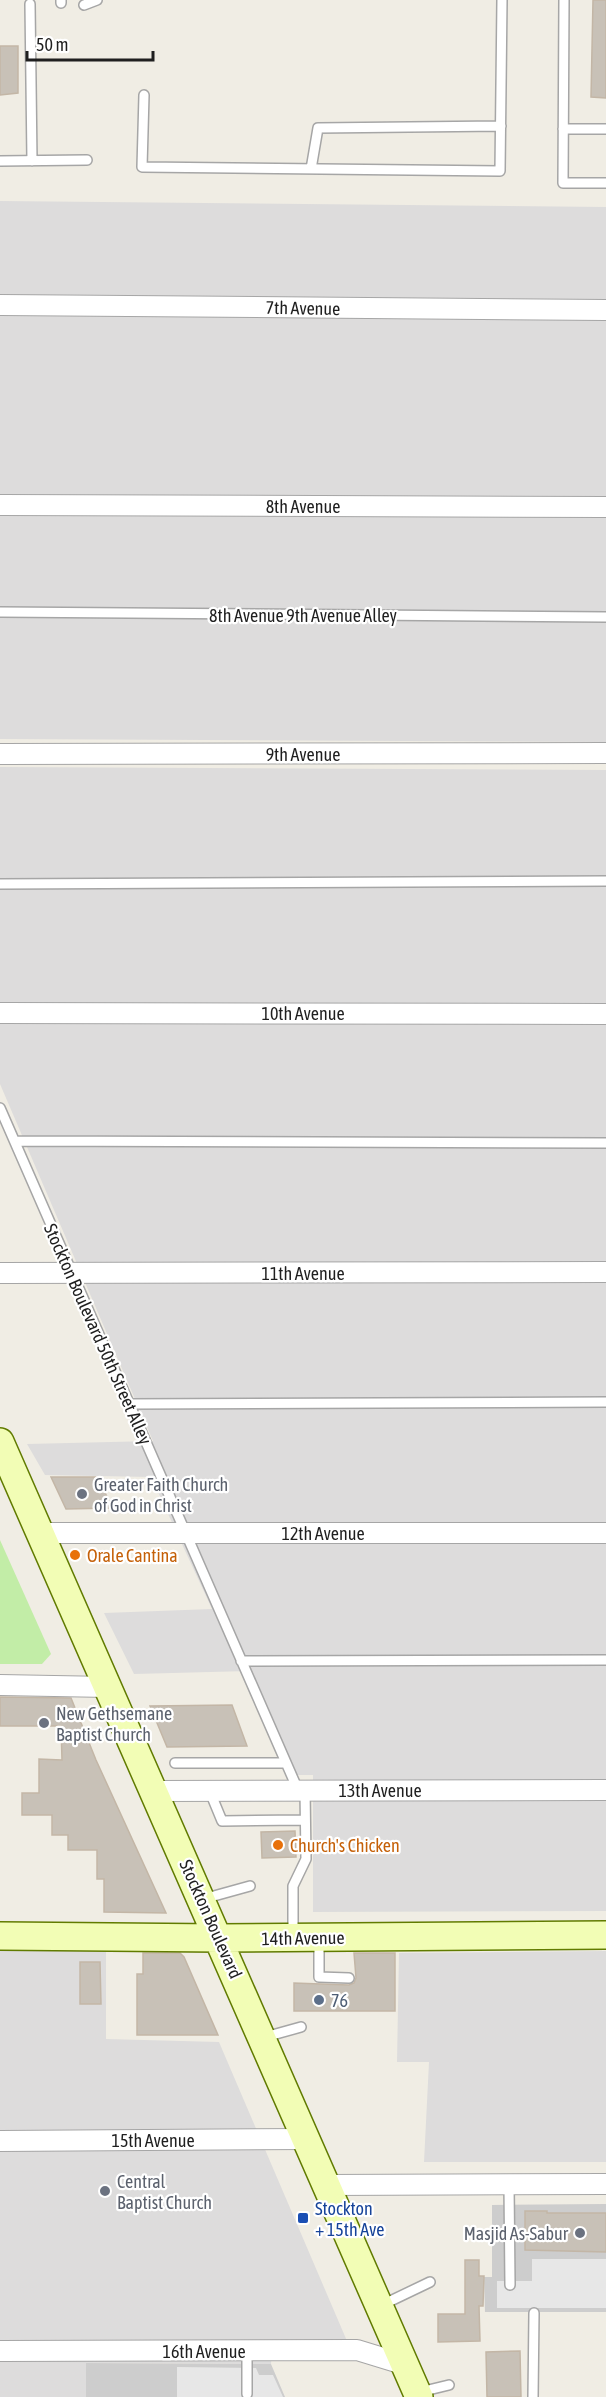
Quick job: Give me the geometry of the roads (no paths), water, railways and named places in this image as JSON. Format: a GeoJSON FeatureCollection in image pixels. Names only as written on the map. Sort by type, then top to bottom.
{"type":"FeatureCollection","features":[{"type":"Feature","properties":{"kind":"main road","name":"Stockton Boulevard"},"geometry":{"type":"LineString","coordinates":[[0,1442],[220,1938],[418,2395]]}},
{"type":"Feature","properties":{"kind":"main road","name":"14th Avenue"},"geometry":{"type":"LineString","coordinates":[[0,1936],[220,1938],[606,1935]]}},
{"type":"Feature","properties":{"kind":"street","name":"7th Avenue"},"geometry":{"type":"LineString","coordinates":[[0,305],[606,310]]}},
{"type":"Feature","properties":{"kind":"street","name":"8th Avenue"},"geometry":{"type":"LineString","coordinates":[[0,505],[606,507]]}},
{"type":"Feature","properties":{"kind":"street","name":"9th Avenue"},"geometry":{"type":"LineString","coordinates":[[0,754],[606,753]]}},
{"type":"Feature","properties":{"kind":"street","name":"10th Avenue"},"geometry":{"type":"LineString","coordinates":[[0,1013],[606,1014]]}},
{"type":"Feature","properties":{"kind":"street","name":"11th Avenue"},"geometry":{"type":"LineString","coordinates":[[0,1273],[606,1272]]}},
{"type":"Feature","properties":{"kind":"street","name":"12th Avenue"},"geometry":{"type":"LineString","coordinates":[[40,1533],[606,1533]]}},
{"type":"Feature","properties":{"kind":"street"},"geometry":{"type":"LineString","coordinates":[[0,1685],[108,1687]]}},
{"type":"Feature","properties":{"kind":"street","name":"13th Avenue"},"geometry":{"type":"LineString","coordinates":[[154,1791],[606,1790]]}},
{"type":"Feature","properties":{"kind":"street","name":"15th Avenue"},"geometry":{"type":"LineString","coordinates":[[0,2141],[307,2139]]}},
{"type":"Feature","properties":{"kind":"street"},"geometry":{"type":"LineString","coordinates":[[327,2185],[606,2184]]}},
{"type":"Feature","properties":{"kind":"street","name":"16th Avenue"},"geometry":{"type":"LineString","coordinates":[[0,2351],[357,2350],[406,2366]]}},
{"type":"Feature","properties":{"kind":"lane"},"geometry":{"type":"LineString","coordinates":[[84,5],[98,0]]}},
{"type":"Feature","properties":{"kind":"lane"},"geometry":{"type":"LineString","coordinates":[[144,95],[142,167],[500,171],[502,0]]}},
{"type":"Feature","properties":{"kind":"lane"},"geometry":{"type":"LineString","coordinates":[[564,0],[563,183],[606,183]]}},
{"type":"Feature","properties":{"kind":"lane"},"geometry":{"type":"LineString","coordinates":[[30,4],[32,161]]}},
{"type":"Feature","properties":{"kind":"lane"},"geometry":{"type":"LineString","coordinates":[[311,169],[318,128],[501,126]]}},
{"type":"Feature","properties":{"kind":"lane"},"geometry":{"type":"LineString","coordinates":[[563,129],[606,129]]}},
{"type":"Feature","properties":{"kind":"lane"},"geometry":{"type":"LineString","coordinates":[[0,161],[87,160]]}},
{"type":"Feature","properties":{"kind":"lane","name":"8th Avenue 9th Avenue Alley"},"geometry":{"type":"LineString","coordinates":[[0,612],[606,617]]}},
{"type":"Feature","properties":{"kind":"lane"},"geometry":{"type":"LineString","coordinates":[[0,884],[606,881]]}},
{"type":"Feature","properties":{"kind":"lane","name":"Stockton Boulevard 50th Street Alley"},"geometry":{"type":"LineString","coordinates":[[0,1108],[241,1661],[286,1762],[302,1790]]}},
{"type":"Feature","properties":{"kind":"lane"},"geometry":{"type":"LineString","coordinates":[[15,1141],[606,1143]]}},
{"type":"Feature","properties":{"kind":"lane"},"geometry":{"type":"LineString","coordinates":[[129,1404],[606,1402]]}},
{"type":"Feature","properties":{"kind":"lane"},"geometry":{"type":"LineString","coordinates":[[241,1661],[606,1660]]}},
{"type":"Feature","properties":{"kind":"lane"},"geometry":{"type":"LineString","coordinates":[[175,1763],[286,1762]]}},
{"type":"Feature","properties":{"kind":"lane"},"geometry":{"type":"LineString","coordinates":[[302,1790],[306,1859],[293,1886],[319,1977],[349,1978]]}},
{"type":"Feature","properties":{"kind":"lane"},"geometry":{"type":"LineString","coordinates":[[210,1791],[222,1821],[305,1820]]}},
{"type":"Feature","properties":{"kind":"lane"},"geometry":{"type":"LineString","coordinates":[[202,1899],[250,1886]]}},
{"type":"Feature","properties":{"kind":"lane"},"geometry":{"type":"LineString","coordinates":[[263,2037],[301,2027]]}},
{"type":"Feature","properties":{"kind":"lane"},"geometry":{"type":"LineString","coordinates":[[509,2185],[510,2285]]}},
{"type":"Feature","properties":{"kind":"lane"},"geometry":{"type":"LineString","coordinates":[[380,2306],[430,2282]]}},
{"type":"Feature","properties":{"kind":"lane"},"geometry":{"type":"LineString","coordinates":[[533,2397],[534,2313]]}},
{"type":"Feature","properties":{"kind":"lane"},"geometry":{"type":"LineString","coordinates":[[247,2351],[247,2394]]}},
{"type":"Feature","properties":{"kind":"lane"},"geometry":{"type":"LineString","coordinates":[[418,2395],[449,2385]]}},
{"type":"Feature","properties":{"kind":"place","name":"Greater Faith Church of God in Christ"},"geometry":{"type":"Point","coordinates":[82,1494]}},
{"type":"Feature","properties":{"kind":"place","name":"Orale Cantina"},"geometry":{"type":"Point","coordinates":[75,1555]}},
{"type":"Feature","properties":{"kind":"place","name":"New Gethsemane Baptist Church"},"geometry":{"type":"Point","coordinates":[44,1723]}},
{"type":"Feature","properties":{"kind":"place","name":"Church's Chicken"},"geometry":{"type":"Point","coordinates":[278,1845]}},
{"type":"Feature","properties":{"kind":"place","name":"76"},"geometry":{"type":"Point","coordinates":[319,2000]}},
{"type":"Feature","properties":{"kind":"place","name":"Central Baptist Church"},"geometry":{"type":"Point","coordinates":[105,2191]}},
{"type":"Feature","properties":{"kind":"place","name":"Stockton + 15th Ave"},"geometry":{"type":"Point","coordinates":[303,2218]}},
{"type":"Feature","properties":{"kind":"place","name":"Masjid As-Sabur"},"geometry":{"type":"Point","coordinates":[580,2233]}}]}
